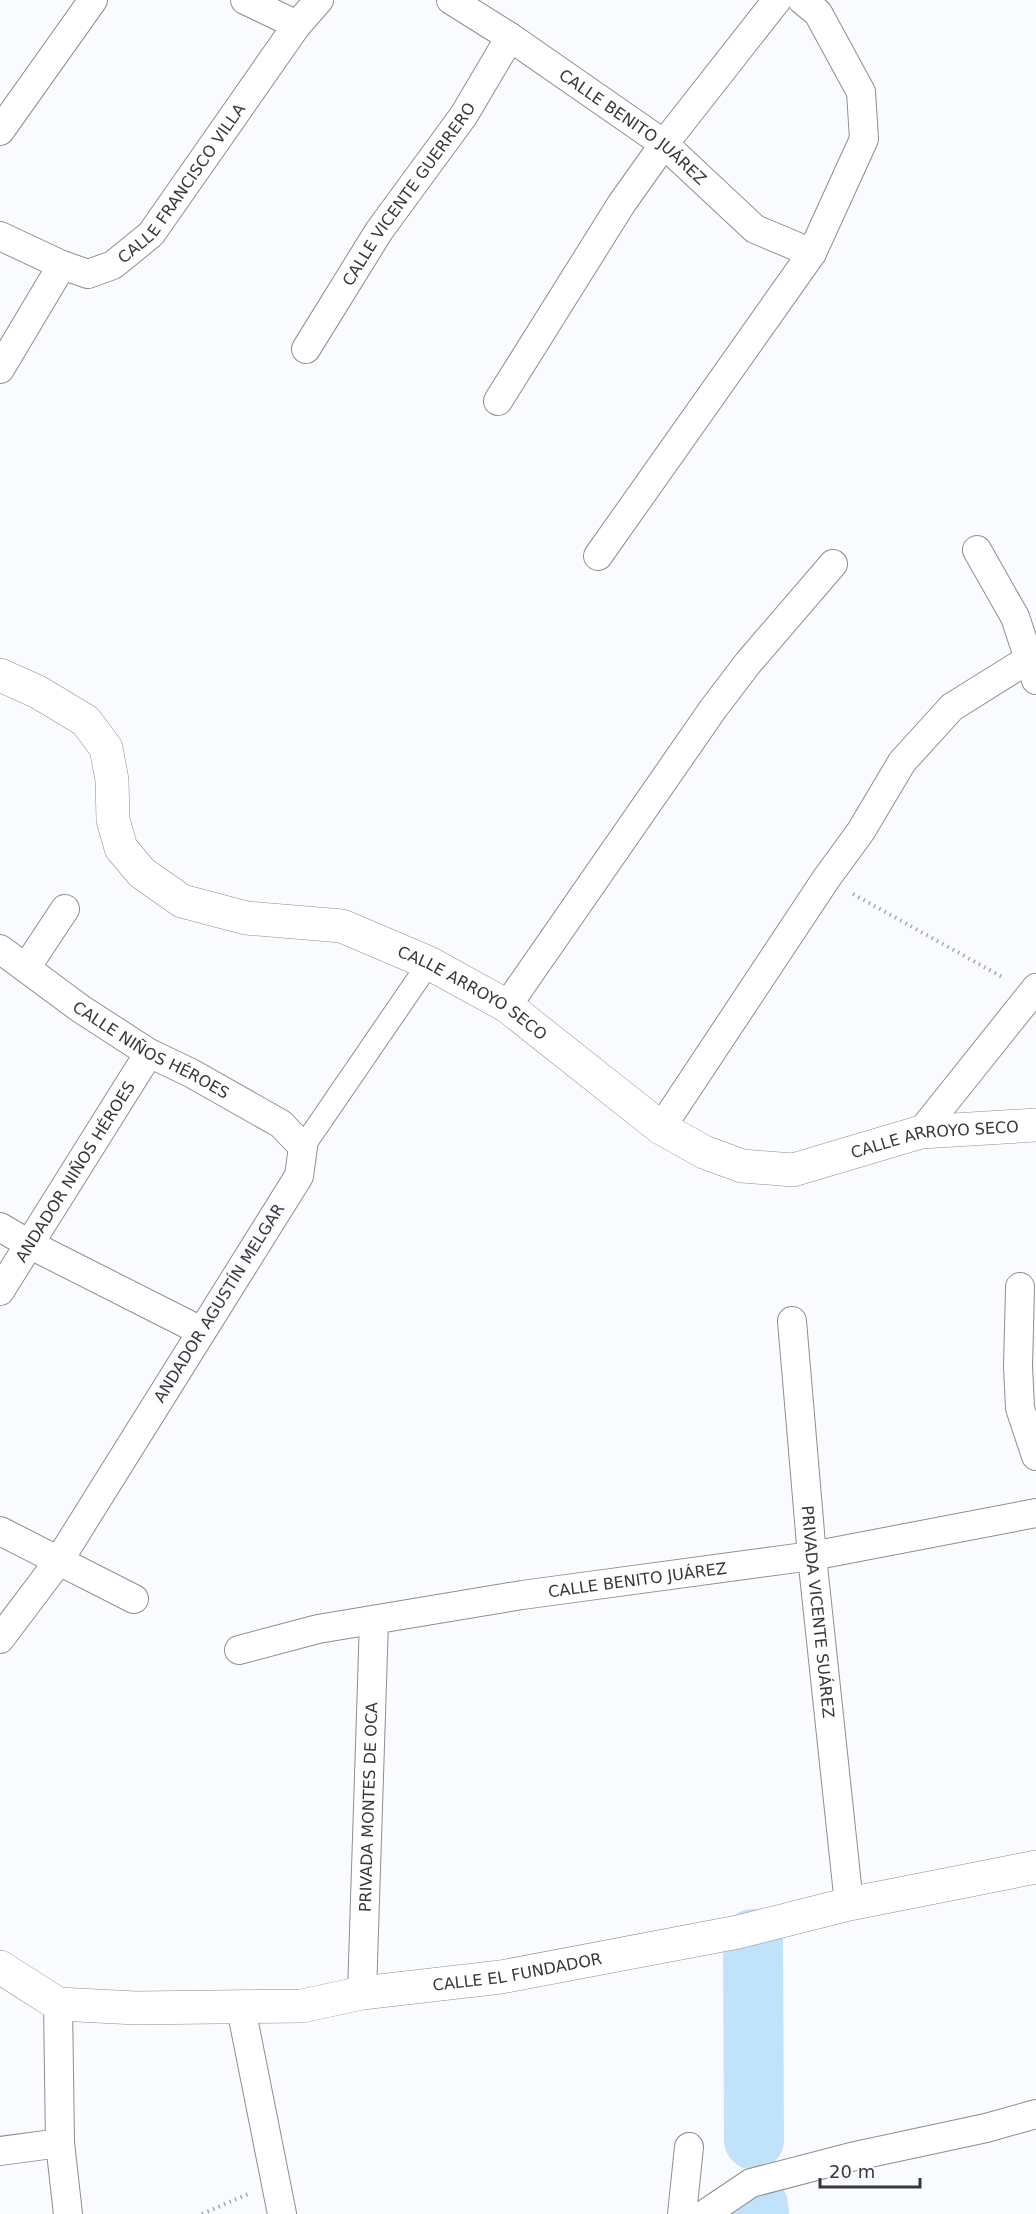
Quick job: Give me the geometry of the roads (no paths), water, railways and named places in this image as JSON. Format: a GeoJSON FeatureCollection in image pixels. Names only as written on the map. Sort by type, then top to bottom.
{"type":"FeatureCollection","features":[{"type":"Feature","properties":{"kind":"street"},"geometry":{"type":"LineString","coordinates":[[0,131],[93,0]]}},
{"type":"Feature","properties":{"kind":"street"},"geometry":{"type":"LineString","coordinates":[[245,0],[297,25]]}},
{"type":"Feature","properties":{"kind":"street","name":"CALLE FRANCISCO VILLA"},"geometry":{"type":"LineString","coordinates":[[0,236],[62,265],[88,274],[113,265],[151,234],[297,25],[319,0]]}},
{"type":"Feature","properties":{"kind":"street","name":"CALLE BENITO JUÁREZ"},"geometry":{"type":"LineString","coordinates":[[451,0],[510,37],[664,144],[755,229],[812,254]]}},
{"type":"Feature","properties":{"kind":"street"},"geometry":{"type":"LineString","coordinates":[[598,556],[812,254],[864,139],[861,92],[818,13],[802,0]]}},
{"type":"Feature","properties":{"kind":"street"},"geometry":{"type":"LineString","coordinates":[[498,401],[622,203],[768,3]]}},
{"type":"Feature","properties":{"kind":"street","name":"CALLE VICENTE GUERRERO"},"geometry":{"type":"LineString","coordinates":[[306,349],[379,231],[464,115],[510,37]]}},
{"type":"Feature","properties":{"kind":"street"},"geometry":{"type":"LineString","coordinates":[[0,369],[62,265]]}},
{"type":"Feature","properties":{"kind":"street"},"geometry":{"type":"LineString","coordinates":[[661,1128],[826,879],[861,831],[902,762],[952,707],[1033,669],[1026,610],[977,550]]}},
{"type":"Feature","properties":{"kind":"street"},"geometry":{"type":"LineString","coordinates":[[507,1006],[712,709],[833,564]]}},
{"type":"Feature","properties":{"kind":"street","name":"CALLE ARROYO SECO"},"geometry":{"type":"LineString","coordinates":[[0,675],[38,692],[86,721],[106,748],[112,780],[113,820],[121,848],[142,873],[182,901],[246,918],[342,926],[429,963],[507,1006],[661,1128],[704,1152],[742,1166],[793,1170],[921,1132],[1036,1125]]}},
{"type":"Feature","properties":{"kind":"street"},"geometry":{"type":"LineString","coordinates":[[26,968],[65,909]]}},
{"type":"Feature","properties":{"kind":"street","name":"CALLE NIÑOS HÉROES"},"geometry":{"type":"LineString","coordinates":[[1,952],[81,1009],[149,1053],[191,1073],[281,1124],[303,1148]]}},
{"type":"Feature","properties":{"kind":"street","name":"ANDADOR AGUSTÍN MELGAR"},"geometry":{"type":"LineString","coordinates":[[0,1639],[58,1562],[299,1176],[303,1148],[429,963]]}},
{"type":"Feature","properties":{"kind":"street"},"geometry":{"type":"LineString","coordinates":[[921,1132],[1034,991]]}},
{"type":"Feature","properties":{"kind":"street","name":"ANDADOR NIÑOS HÉROES"},"geometry":{"type":"LineString","coordinates":[[0,1291],[149,1053]]}},
{"type":"Feature","properties":{"kind":"street"},"geometry":{"type":"LineString","coordinates":[[0,1227],[201,1331]]}},
{"type":"Feature","properties":{"kind":"street"},"geometry":{"type":"LineString","coordinates":[[1020,1287],[1018,1367],[1020,1408],[1036,1456]]}},
{"type":"Feature","properties":{"kind":"street","name":"PRIVADA VICENTE SUÁREZ"},"geometry":{"type":"LineString","coordinates":[[792,1321],[812,1556],[849,1904]]}},
{"type":"Feature","properties":{"kind":"street","name":"CALLE BENITO JUÁREZ"},"geometry":{"type":"LineString","coordinates":[[239,1650],[318,1629],[522,1595],[812,1556],[1036,1514]]}},
{"type":"Feature","properties":{"kind":"street"},"geometry":{"type":"LineString","coordinates":[[0,1531],[134,1599]]}},
{"type":"Feature","properties":{"kind":"street","name":"PRIVADA MONTES DE OCA"},"geometry":{"type":"LineString","coordinates":[[362,1993],[374,1621]]}},
{"type":"Feature","properties":{"kind":"street","name":"CALLE EL FUNDADOR"},"geometry":{"type":"LineString","coordinates":[[58,2004],[241,2008],[302,2006],[362,1993],[501,1977],[738,1932],[849,1904],[1036,1867]]}},
{"type":"Feature","properties":{"kind":"street"},"geometry":{"type":"LineString","coordinates":[[0,1967],[58,2004],[60,2143],[68,2214]]}},
{"type":"Feature","properties":{"kind":"street"},"geometry":{"type":"LineString","coordinates":[[241,2008],[282,2214]]}},
{"type":"Feature","properties":{"kind":"street"},"geometry":{"type":"LineString","coordinates":[[705,2214],[751,2183],[851,2157],[986,2128],[1036,2114]]}},
{"type":"Feature","properties":{"kind":"street"},"geometry":{"type":"LineString","coordinates":[[0,2151],[60,2143]]}},
{"type":"Feature","properties":{"kind":"street"},"geometry":{"type":"LineString","coordinates":[[682,2214],[689,2147]]}},
{"type":"Feature","properties":{"kind":"waterway"},"geometry":{"type":"LineString","coordinates":[[753,1939],[754,2140]]}},
{"type":"Feature","properties":{"kind":"waterway"},"geometry":{"type":"LineString","coordinates":[[758,2205],[759,2214]]}}]}
